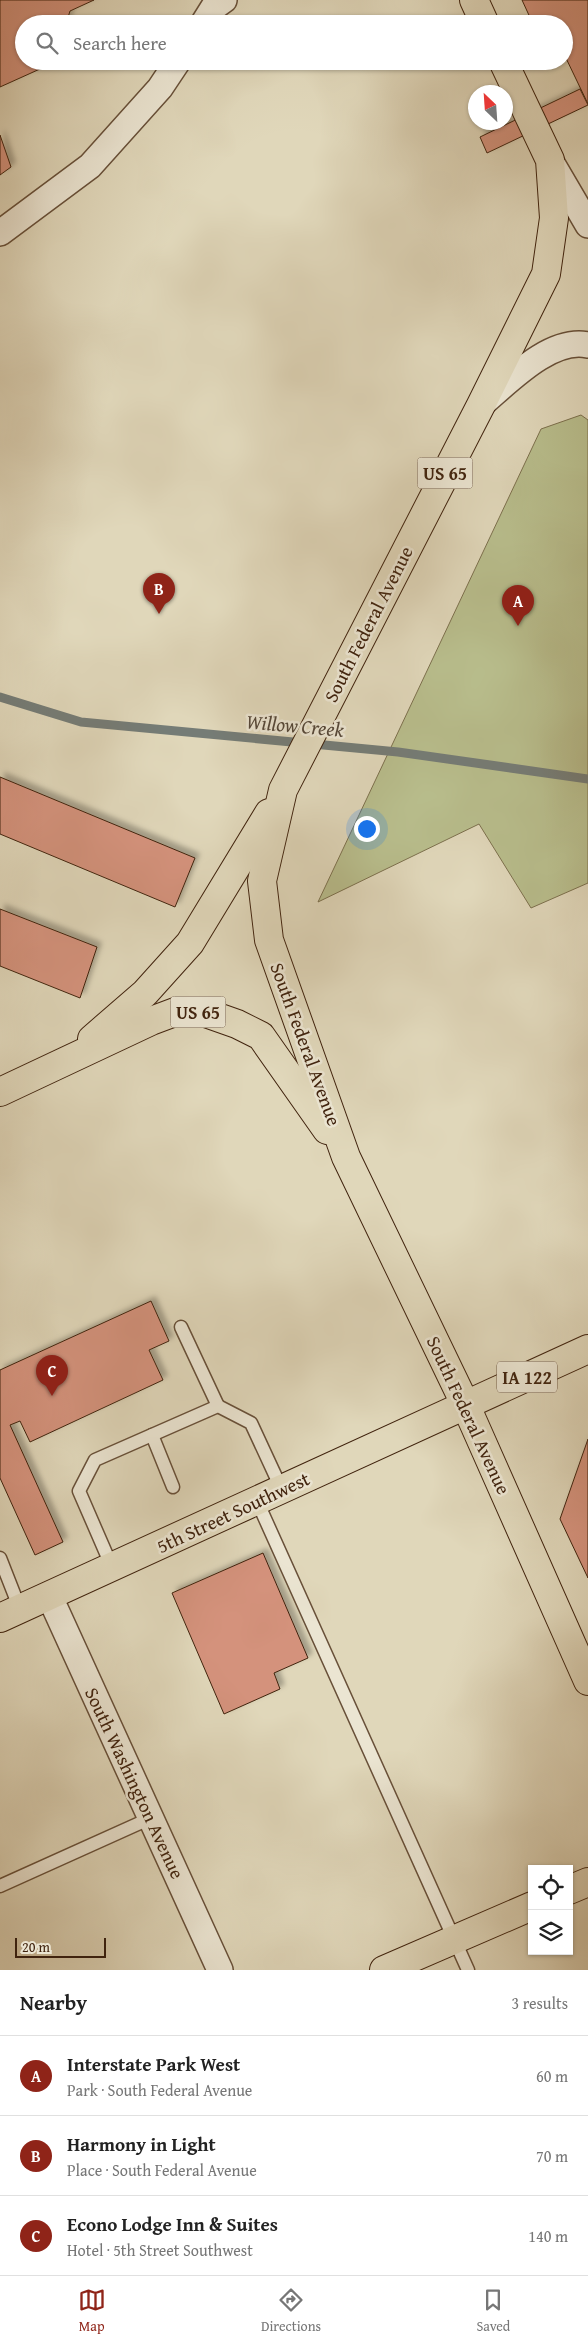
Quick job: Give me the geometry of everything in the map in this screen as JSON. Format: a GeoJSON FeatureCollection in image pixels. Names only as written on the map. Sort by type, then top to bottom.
{"type":"FeatureCollection","features":[{"type":"Feature","properties":{"kind":"main road"},"geometry":{"type":"LineString","coordinates":[[474,0],[481,15]]}},
{"type":"Feature","properties":{"kind":"main road","name":"US 65"},"geometry":{"type":"LineString","coordinates":[[481,405],[546,274],[554,218],[550,160],[507,70]]}},
{"type":"Feature","properties":{"kind":"main road","name":"South Federal Avenue"},"geometry":{"type":"LineString","coordinates":[[481,405],[283,790],[262,881],[269,940],[346,1157],[466,1406],[588,1680]]}},
{"type":"Feature","properties":{"kind":"main road"},"geometry":{"type":"LineString","coordinates":[[64,1063],[145,993],[190,943],[236,871],[283,790]]}},
{"type":"Feature","properties":{"kind":"main road","name":"US 65"},"geometry":{"type":"LineString","coordinates":[[0,1092],[151,1021],[175,1012],[203,1012],[237,1024],[261,1036],[346,1157]]}},
{"type":"Feature","properties":{"kind":"main road","name":"IA 122"},"geometry":{"type":"LineString","coordinates":[[466,1406],[588,1349]]}},
{"type":"Feature","properties":{"kind":"main road","name":"5th Street Southwest"},"geometry":{"type":"LineString","coordinates":[[10,1613],[466,1406]]}},
{"type":"Feature","properties":{"kind":"main road"},"geometry":{"type":"LineString","coordinates":[[573,1888],[588,1882]]}},
{"type":"Feature","properties":{"kind":"main road"},"geometry":{"type":"LineString","coordinates":[[384,1970],[528,1908]]}},
{"type":"Feature","properties":{"kind":"street"},"geometry":{"type":"LineString","coordinates":[[209,15],[213,8],[224,0]]}},
{"type":"Feature","properties":{"kind":"street"},"geometry":{"type":"LineString","coordinates":[[0,233],[90,166],[160,88],[172,70]]}},
{"type":"Feature","properties":{"kind":"street"},"geometry":{"type":"LineString","coordinates":[[550,160],[588,225]]}},
{"type":"Feature","properties":{"kind":"street"},"geometry":{"type":"LineString","coordinates":[[481,405],[526,365],[555,349],[580,344],[588,345]]}},
{"type":"Feature","properties":{"kind":"street","name":"South Washington Avenue"},"geometry":{"type":"LineString","coordinates":[[49,1595],[220,1970]]}},
{"type":"Feature","properties":{"kind":"lane"},"geometry":{"type":"LineString","coordinates":[[181,1326],[218,1406],[251,1423],[282,1490]]}},
{"type":"Feature","properties":{"kind":"lane"},"geometry":{"type":"LineString","coordinates":[[112,1567],[79,1491],[96,1460],[218,1406]]}},
{"type":"Feature","properties":{"kind":"lane"},"geometry":{"type":"LineString","coordinates":[[152,1436],[173,1487]]}},
{"type":"Feature","properties":{"kind":"lane"},"geometry":{"type":"LineString","coordinates":[[257,1501],[468,1970]]}},
{"type":"Feature","properties":{"kind":"lane"},"geometry":{"type":"LineString","coordinates":[[0,1558],[10,1613]]}},
{"type":"Feature","properties":{"kind":"lane"},"geometry":{"type":"LineString","coordinates":[[0,1886],[151,1818]]}},
{"type":"Feature","properties":{"kind":"green space"},"geometry":{"type":"Polygon","coordinates":[[[581,415],[588,420],[588,883],[531,908],[479,824],[318,902],[541,429],[581,415]]]}},
{"type":"Feature","properties":{"kind":"building"},"geometry":{"type":"Polygon","coordinates":[[[0,0],[94,0],[70,11],[69,15],[15,15],[15,70],[38,70],[0,87],[0,0]]]}},
{"type":"Feature","properties":{"kind":"building"},"geometry":{"type":"Polygon","coordinates":[[[522,0],[588,0],[588,104],[572,70],[573,15],[529,15],[522,0]]]}},
{"type":"Feature","properties":{"kind":"building"},"geometry":{"type":"Polygon","coordinates":[[[580,89],[588,105],[487,153],[480,137],[495,130],[513,130],[513,121],[580,89]]]}},
{"type":"Feature","properties":{"kind":"building"},"geometry":{"type":"Polygon","coordinates":[[[0,135],[11,167],[0,175],[0,135]]]}},
{"type":"Feature","properties":{"kind":"building"},"geometry":{"type":"Polygon","coordinates":[[[0,777],[195,858],[175,907],[0,834],[0,777]]]}},
{"type":"Feature","properties":{"kind":"building"},"geometry":{"type":"Polygon","coordinates":[[[0,909],[97,947],[80,998],[0,966],[0,909]]]}},
{"type":"Feature","properties":{"kind":"building"},"geometry":{"type":"Polygon","coordinates":[[[151,1301],[169,1341],[149,1350],[163,1380],[30,1442],[20,1421],[10,1425],[63,1542],[35,1555],[0,1478],[0,1370],[151,1301]]]}},
{"type":"Feature","properties":{"kind":"building"},"geometry":{"type":"Polygon","coordinates":[[[588,1439],[588,1578],[560,1519],[588,1439]]]}},
{"type":"Feature","properties":{"kind":"building"},"geometry":{"type":"Polygon","coordinates":[[[263,1553],[308,1658],[274,1673],[280,1689],[224,1714],[172,1593],[263,1553]]]}},
{"type":"Feature","properties":{"kind":"waterway","name":"Willow Creek"},"geometry":{"type":"LineString","coordinates":[[0,697],[81,722],[398,752],[588,779]]}},
{"type":"Feature","properties":{"kind":"place","name":"Harmony in Light"},"geometry":{"type":"Point","coordinates":[159,614]}},
{"type":"Feature","properties":{"kind":"place","name":"Interstate Park West"},"geometry":{"type":"Point","coordinates":[518,626]}},
{"type":"Feature","properties":{"kind":"place","name":"Econo Lodge Inn & Suites"},"geometry":{"type":"Point","coordinates":[52,1396]}}]}
